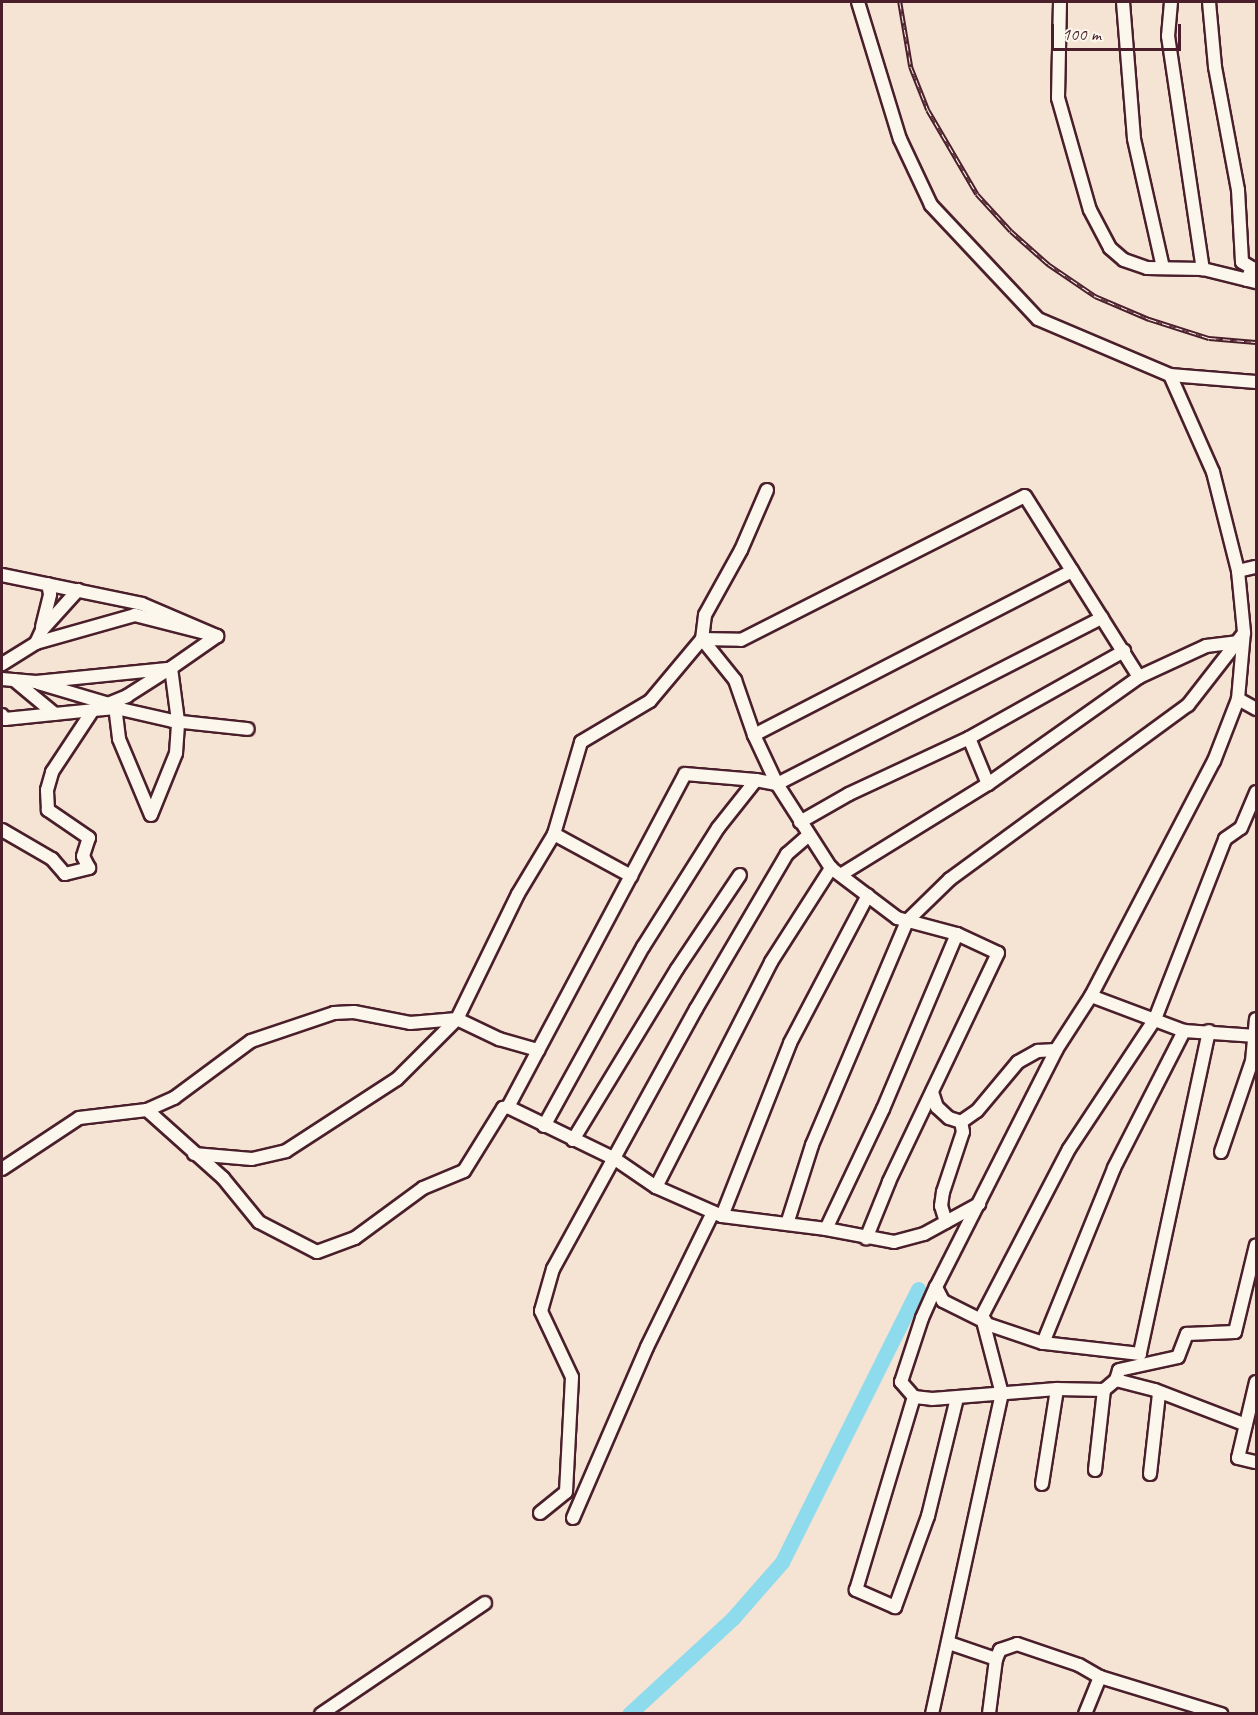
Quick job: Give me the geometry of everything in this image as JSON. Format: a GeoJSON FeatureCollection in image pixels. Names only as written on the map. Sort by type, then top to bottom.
{"type":"FeatureCollection","features":[{"type":"Feature","properties":{"kind":"street"},"geometry":{"type":"LineString","coordinates":[[858,2],[900,139],[930,205],[1038,319],[1170,375],[1257,382]]}},
{"type":"Feature","properties":{"kind":"street"},"geometry":{"type":"LineString","coordinates":[[1060,2],[1058,98],[1090,210],[1110,248],[1124,260],[1146,268],[1203,269],[1252,281],[1252,268],[1242,262],[1238,190],[1215,67],[1209,2]]}},
{"type":"Feature","properties":{"kind":"street"},"geometry":{"type":"LineString","coordinates":[[1123,2],[1134,139],[1163,268]]}},
{"type":"Feature","properties":{"kind":"street"},"geometry":{"type":"LineString","coordinates":[[1171,2],[1168,36],[1203,269]]}},
{"type":"Feature","properties":{"kind":"street"},"geometry":{"type":"LineString","coordinates":[[1170,375],[1213,472],[1238,571],[1241,637],[1238,699],[1214,761],[1090,996],[1056,1050],[936,1287],[901,1382],[915,1397],[957,1398],[1058,1389],[1104,1390],[1116,1380],[1119,1370],[1178,1357],[1187,1334],[1235,1332],[1257,1245]]}},
{"type":"Feature","properties":{"kind":"street"},"geometry":{"type":"LineString","coordinates":[[194,1154],[252,1159],[286,1151],[397,1079],[458,1019],[518,894],[554,834],[581,742],[650,701],[702,639],[705,615],[741,550],[767,489]]}},
{"type":"Feature","properties":{"kind":"street"},"geometry":{"type":"LineString","coordinates":[[702,639],[741,640],[1025,496],[1139,677]]}},
{"type":"Feature","properties":{"kind":"street"},"geometry":{"type":"LineString","coordinates":[[1238,571],[1257,567]]}},
{"type":"Feature","properties":{"kind":"street"},"geometry":{"type":"LineString","coordinates":[[753,735],[1072,571]]}},
{"type":"Feature","properties":{"kind":"street"},"geometry":{"type":"LineString","coordinates":[[2,575],[142,604],[217,636]]}},
{"type":"Feature","properties":{"kind":"street"},"geometry":{"type":"LineString","coordinates":[[38,639],[49,602],[48,584]]}},
{"type":"Feature","properties":{"kind":"street"},"geometry":{"type":"LineString","coordinates":[[2,664],[38,639],[78,590]]}},
{"type":"Feature","properties":{"kind":"street"},"geometry":{"type":"LineString","coordinates":[[38,639],[135,615],[217,636]]}},
{"type":"Feature","properties":{"kind":"street"},"geometry":{"type":"LineString","coordinates":[[147,1110],[223,1178],[259,1222],[317,1252],[355,1238],[415,1193],[464,1171],[503,1108],[508,1107],[685,774],[777,784],[1102,618]]}},
{"type":"Feature","properties":{"kind":"street"},"geometry":{"type":"LineString","coordinates":[[93,710],[112,709],[217,636]]}},
{"type":"Feature","properties":{"kind":"street"},"geometry":{"type":"LineString","coordinates":[[656,1187],[771,962],[837,871],[988,784],[1139,677],[1197,649],[1241,637]]}},
{"type":"Feature","properties":{"kind":"street"},"geometry":{"type":"LineString","coordinates":[[787,1224],[812,1145],[907,921],[950,879],[1188,705],[1241,637]]}},
{"type":"Feature","properties":{"kind":"street"},"geometry":{"type":"LineString","coordinates":[[702,639],[735,680],[753,735],[777,784],[808,836],[837,871],[907,921],[957,934],[998,953],[866,1239]]}},
{"type":"Feature","properties":{"kind":"street"},"geometry":{"type":"LineString","coordinates":[[800,822],[849,794],[969,738],[1124,651]]}},
{"type":"Feature","properties":{"kind":"street"},"geometry":{"type":"LineString","coordinates":[[8,679],[36,682],[171,668]]}},
{"type":"Feature","properties":{"kind":"street"},"geometry":{"type":"LineString","coordinates":[[112,709],[119,739],[151,815],[176,753],[178,721],[171,668]]}},
{"type":"Feature","properties":{"kind":"street"},"geometry":{"type":"LineString","coordinates":[[8,679],[55,714]]}},
{"type":"Feature","properties":{"kind":"street"},"geometry":{"type":"LineString","coordinates":[[36,682],[112,709]]}},
{"type":"Feature","properties":{"kind":"street"},"geometry":{"type":"LineString","coordinates":[[1238,699],[1257,709]]}},
{"type":"Feature","properties":{"kind":"street"},"geometry":{"type":"LineString","coordinates":[[3,718],[116,708],[178,721],[248,729]]}},
{"type":"Feature","properties":{"kind":"street"},"geometry":{"type":"LineString","coordinates":[[2,830],[52,859],[65,874],[89,868],[83,856],[89,838],[48,810],[47,790],[52,772],[93,710]]}},
{"type":"Feature","properties":{"kind":"street"},"geometry":{"type":"LineString","coordinates":[[969,738],[988,784]]}},
{"type":"Feature","properties":{"kind":"street"},"geometry":{"type":"LineString","coordinates":[[544,1126],[643,947],[718,828],[756,780]]}},
{"type":"Feature","properties":{"kind":"street"},"geometry":{"type":"LineString","coordinates":[[932,1713],[1002,1394],[983,1320],[1069,1149],[1155,1019],[1225,839],[1241,828],[1257,792]]}},
{"type":"Feature","properties":{"kind":"street"},"geometry":{"type":"LineString","coordinates":[[554,834],[631,876]]}},
{"type":"Feature","properties":{"kind":"street"},"geometry":{"type":"LineString","coordinates":[[540,1513],[566,1492],[572,1377],[541,1311],[553,1269],[615,1159],[664,1063],[787,854],[808,836]]}},
{"type":"Feature","properties":{"kind":"street"},"geometry":{"type":"LineString","coordinates":[[573,1140],[648,1014],[740,875]]}},
{"type":"Feature","properties":{"kind":"street"},"geometry":{"type":"LineString","coordinates":[[573,1518],[647,1347],[718,1214],[790,1043],[868,895]]}},
{"type":"Feature","properties":{"kind":"street"},"geometry":{"type":"LineString","coordinates":[[826,1229],[883,1109],[957,934]]}},
{"type":"Feature","properties":{"kind":"street"},"geometry":{"type":"LineString","coordinates":[[1090,996],[1184,1031],[1255,1035]]}},
{"type":"Feature","properties":{"kind":"street"},"geometry":{"type":"LineString","coordinates":[[2,1169],[79,1118],[147,1110],[174,1098],[251,1041],[324,1016],[354,1012],[410,1023],[458,1019],[499,1039],[538,1050]]}},
{"type":"Feature","properties":{"kind":"street"},"geometry":{"type":"LineString","coordinates":[[1221,1152],[1252,1061],[1257,1019]]}},
{"type":"Feature","properties":{"kind":"street"},"geometry":{"type":"LineString","coordinates":[[1043,1342],[1114,1168],[1184,1031]]}},
{"type":"Feature","properties":{"kind":"street"},"geometry":{"type":"LineString","coordinates":[[936,1287],[942,1301],[983,1320],[1043,1342],[1140,1354],[1175,1206],[1184,1142],[1209,1031]]}},
{"type":"Feature","properties":{"kind":"street"},"geometry":{"type":"LineString","coordinates":[[961,1122],[977,1111],[1018,1062],[1038,1051],[1056,1050]]}},
{"type":"Feature","properties":{"kind":"street"},"geometry":{"type":"LineString","coordinates":[[932,1092],[936,1107],[949,1118],[961,1122]]}},
{"type":"Feature","properties":{"kind":"street"},"geometry":{"type":"LineString","coordinates":[[508,1107],[615,1159],[656,1187],[718,1214],[826,1229],[866,1239],[894,1242],[924,1234],[979,1204]]}},
{"type":"Feature","properties":{"kind":"street"},"geometry":{"type":"LineString","coordinates":[[946,1222],[941,1206],[943,1192],[963,1132],[961,1122]]}},
{"type":"Feature","properties":{"kind":"street"},"geometry":{"type":"LineString","coordinates":[[1116,1380],[1246,1425]]}},
{"type":"Feature","properties":{"kind":"street"},"geometry":{"type":"LineString","coordinates":[[1257,1382],[1238,1458],[1257,1462]]}},
{"type":"Feature","properties":{"kind":"street"},"geometry":{"type":"LineString","coordinates":[[1042,1484],[1058,1389]]}},
{"type":"Feature","properties":{"kind":"street"},"geometry":{"type":"LineString","coordinates":[[1095,1470],[1104,1390]]}},
{"type":"Feature","properties":{"kind":"street"},"geometry":{"type":"LineString","coordinates":[[1150,1474],[1159,1394]]}},
{"type":"Feature","properties":{"kind":"street"},"geometry":{"type":"LineString","coordinates":[[915,1397],[856,1590],[895,1607],[928,1516],[957,1398]]}},
{"type":"Feature","properties":{"kind":"street"},"geometry":{"type":"LineString","coordinates":[[321,1713],[485,1603]]}},
{"type":"Feature","properties":{"kind":"street"},"geometry":{"type":"LineString","coordinates":[[949,1643],[996,1659]]}},
{"type":"Feature","properties":{"kind":"street"},"geometry":{"type":"LineString","coordinates":[[989,1713],[996,1659],[1000,1650],[1017,1644],[1079,1665],[1100,1677],[1192,1709],[1221,1713]]}},
{"type":"Feature","properties":{"kind":"street"},"geometry":{"type":"LineString","coordinates":[[1085,1713],[1100,1677]]}},
{"type":"Feature","properties":{"kind":"waterway"},"geometry":{"type":"LineString","coordinates":[[629,1714],[733,1618],[782,1562],[918,1289]]}},
{"type":"Feature","properties":{"kind":"railway"},"geometry":{"type":"LineString","coordinates":[[900,2],[911,67],[928,110],[977,194],[1011,231],[1048,264],[1095,296],[1149,319],[1209,338],[1256,342]]}}]}
